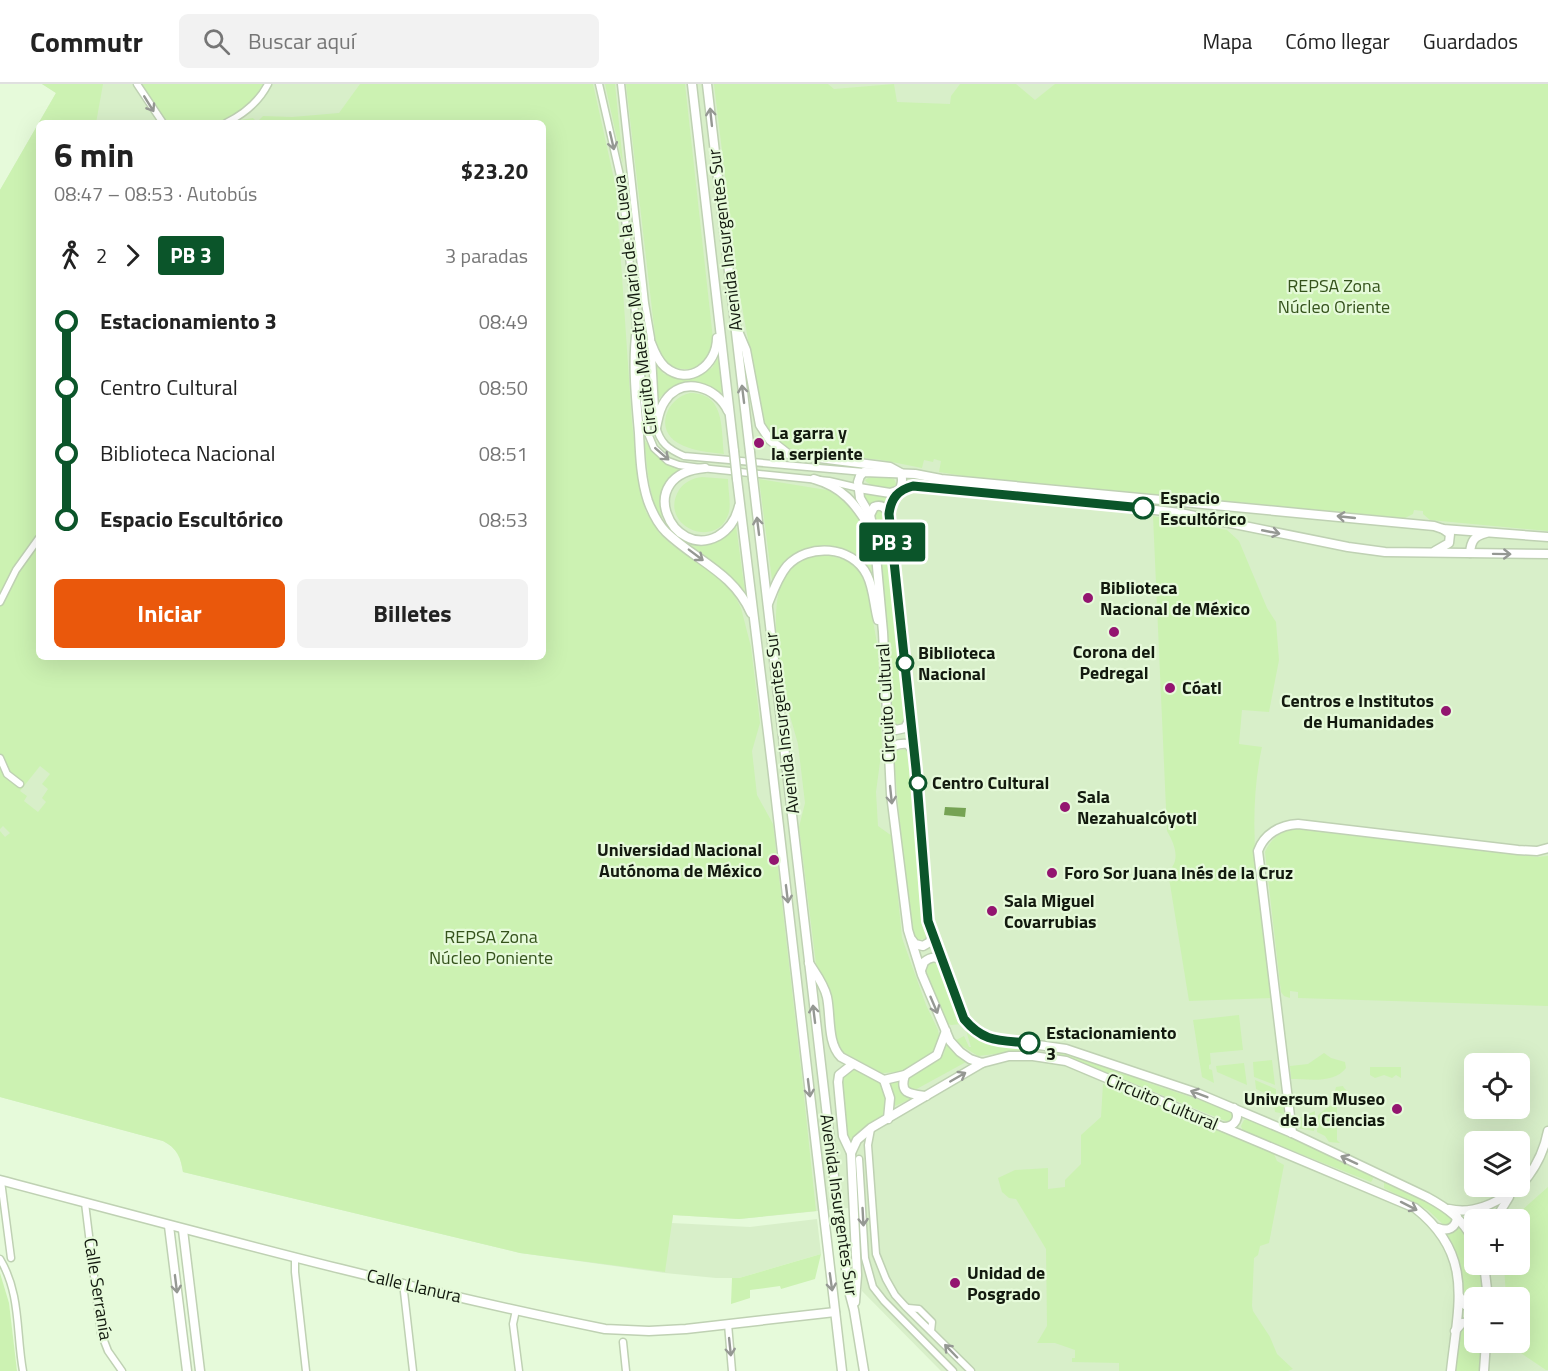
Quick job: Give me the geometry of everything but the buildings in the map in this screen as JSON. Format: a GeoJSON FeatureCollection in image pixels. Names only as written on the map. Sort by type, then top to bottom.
{"type":"FeatureCollection","features":[{"type":"Feature","properties":{"kind":"street"},"geometry":{"type":"LineString","coordinates":[[137,84],[161,120]]}},
{"type":"Feature","properties":{"kind":"street"},"geometry":{"type":"LineString","coordinates":[[232,120],[256,102],[268,84]]}},
{"type":"Feature","properties":{"kind":"street","name":"Circuito Maestro Mario de la Cueva"},"geometry":{"type":"LineString","coordinates":[[599,84],[621,180],[647,431],[660,455],[668,461],[679,465],[814,479],[890,493],[913,486],[1143,508],[1385,552],[1548,554]]}},
{"type":"Feature","properties":{"kind":"street","name":"Circuito Maestro Mario de la Cueva"},"geometry":{"type":"LineString","coordinates":[[621,84],[651,343],[656,428],[659,438],[669,450],[684,456],[864,472],[915,474],[941,479],[1238,506],[1434,526],[1443,529],[1548,537]]}},
{"type":"Feature","properties":{"kind":"street","name":"Avenida Insurgentes Sur"},"geometry":{"type":"LineString","coordinates":[[692,84],[739,503],[843,1371]]}},
{"type":"Feature","properties":{"kind":"street","name":"Avenida Insurgentes Sur"},"geometry":{"type":"LineString","coordinates":[[707,84],[808,961],[842,1238],[862,1371]]}},
{"type":"Feature","properties":{"kind":"street"},"geometry":{"type":"LineString","coordinates":[[651,343],[660,362],[668,369],[687,374],[702,370],[717,350],[718,311]]}},
{"type":"Feature","properties":{"kind":"street"},"geometry":{"type":"LineString","coordinates":[[735,324],[746,350],[760,424],[764,434],[775,446],[794,456],[886,466],[901,473],[903,478],[901,489],[892,500],[889,514]]}},
{"type":"Feature","properties":{"kind":"street"},"geometry":{"type":"LineString","coordinates":[[637,328],[634,370],[640,450],[645,490],[650,506],[658,522],[668,534],[728,579],[736,588],[750,610],[756,630]]}},
{"type":"Feature","properties":{"kind":"street"},"geometry":{"type":"LineString","coordinates":[[656,428],[665,400],[678,389],[691,387],[703,387],[716,393],[726,406],[730,420]]}},
{"type":"Feature","properties":{"kind":"street"},"geometry":{"type":"LineString","coordinates":[[705,468],[682,473],[669,485],[665,506],[674,527],[689,537],[713,538],[733,523],[739,503]]}},
{"type":"Feature","properties":{"kind":"street"},"geometry":{"type":"LineString","coordinates":[[859,488],[860,476],[864,472]]}},
{"type":"Feature","properties":{"kind":"street"},"geometry":{"type":"LineString","coordinates":[[814,479],[827,483],[848,496],[874,534]]}},
{"type":"Feature","properties":{"kind":"street","name":"Circuito Cultural"},"geometry":{"type":"LineString","coordinates":[[859,488],[860,498],[870,515],[874,534],[883,632],[887,752],[910,938],[922,975],[950,1041],[960,1052],[982,1063],[1009,1056],[1066,1061],[1415,1208],[1438,1228],[1455,1259],[1460,1297],[1451,1371]]}},
{"type":"Feature","properties":{"kind":"street"},"geometry":{"type":"LineString","coordinates":[[870,515],[870,510],[879,505],[889,514]]}},
{"type":"Feature","properties":{"kind":"street"},"geometry":{"type":"LineString","coordinates":[[1220,522],[1225,512],[1238,506]]}},
{"type":"Feature","properties":{"kind":"street","name":"Circuito Cultural"},"geometry":{"type":"LineString","coordinates":[[889,514],[915,755],[928,921],[964,1019],[975,1032],[990,1038],[1066,1049],[1197,1093],[1292,1134],[1449,1209],[1464,1227]]}},
{"type":"Feature","properties":{"kind":"street"},"geometry":{"type":"LineString","coordinates":[[1432,553],[1449,543],[1450,534],[1443,529]]}},
{"type":"Feature","properties":{"kind":"street"},"geometry":{"type":"LineString","coordinates":[[1470,553],[1472,541],[1490,532]]}},
{"type":"Feature","properties":{"kind":"street"},"geometry":{"type":"LineString","coordinates":[[0,602],[16,570],[36,541]]}},
{"type":"Feature","properties":{"kind":"street"},"geometry":{"type":"LineString","coordinates":[[768,604],[780,576],[792,562],[813,551],[836,552],[854,560],[867,576],[883,632]]}},
{"type":"Feature","properties":{"kind":"street"},"geometry":{"type":"LineString","coordinates":[[886,719],[888,725],[896,730],[905,728],[910,719]]}},
{"type":"Feature","properties":{"kind":"street"},"geometry":{"type":"LineString","coordinates":[[887,752],[890,748],[908,744],[915,755]]}},
{"type":"Feature","properties":{"kind":"street"},"geometry":{"type":"LineString","coordinates":[[0,758],[7,774],[20,784]]}},
{"type":"Feature","properties":{"kind":"street"},"geometry":{"type":"LineString","coordinates":[[1292,1134],[1258,851],[1265,838],[1280,828],[1298,824],[1518,850],[1537,851],[1548,848]]}},
{"type":"Feature","properties":{"kind":"street"},"geometry":{"type":"LineString","coordinates":[[910,938],[915,944],[923,946],[930,942],[932,934]]}},
{"type":"Feature","properties":{"kind":"street"},"geometry":{"type":"LineString","coordinates":[[922,975],[921,968],[929,958],[936,957],[942,960]]}},
{"type":"Feature","properties":{"kind":"street"},"geometry":{"type":"LineString","coordinates":[[808,961],[823,984],[833,1044],[837,1052],[853,1064],[884,1080],[905,1075],[937,1055],[946,1031]]}},
{"type":"Feature","properties":{"kind":"street"},"geometry":{"type":"LineString","coordinates":[[851,1153],[857,1140],[871,1128],[982,1063]]}},
{"type":"Feature","properties":{"kind":"street"},"geometry":{"type":"LineString","coordinates":[[853,1064],[840,1075],[838,1082],[843,1136],[851,1153],[857,1275],[854,1310]]}},
{"type":"Feature","properties":{"kind":"street"},"geometry":{"type":"LineString","coordinates":[[905,1075],[903,1084],[905,1090],[911,1094],[926,1096]]}},
{"type":"Feature","properties":{"kind":"street"},"geometry":{"type":"LineString","coordinates":[[884,1080],[891,1098],[888,1119]]}},
{"type":"Feature","properties":{"kind":"street"},"geometry":{"type":"LineString","coordinates":[[1221,1126],[1227,1128],[1235,1123],[1238,1115],[1233,1108]]}},
{"type":"Feature","properties":{"kind":"street"},"geometry":{"type":"LineString","coordinates":[[1242,1135],[1239,1130],[1240,1122],[1251,1116]]}},
{"type":"Feature","properties":{"kind":"street"},"geometry":{"type":"LineString","coordinates":[[871,1128],[868,1146],[876,1254],[886,1279],[907,1308],[971,1371]]}},
{"type":"Feature","properties":{"kind":"street"},"geometry":{"type":"LineString","coordinates":[[1530,1174],[1540,1157],[1548,1131]]}},
{"type":"Feature","properties":{"kind":"street"},"geometry":{"type":"LineString","coordinates":[[851,1153],[869,1163]]}},
{"type":"Feature","properties":{"kind":"street"},"geometry":{"type":"LineString","coordinates":[[859,1159],[865,1258],[873,1287],[953,1371]]}},
{"type":"Feature","properties":{"kind":"street"},"geometry":{"type":"LineString","coordinates":[[1364,1186],[1369,1186],[1374,1180],[1374,1174],[1371,1171]]}},
{"type":"Feature","properties":{"kind":"street"},"geometry":{"type":"LineString","coordinates":[[1383,1193],[1380,1188],[1381,1184],[1389,1179]]}},
{"type":"Feature","properties":{"kind":"street"},"geometry":{"type":"LineString","coordinates":[[1,1180],[11,1258]]}},
{"type":"Feature","properties":{"kind":"street","name":"Calle Llanura"},"geometry":{"type":"LineString","coordinates":[[1,1180],[183,1230],[516,1310],[612,1330],[669,1330],[835,1312]]}},
{"type":"Feature","properties":{"kind":"street"},"geometry":{"type":"LineString","coordinates":[[1449,1209],[1460,1212],[1477,1209],[1500,1197]]}},
{"type":"Feature","properties":{"kind":"street"},"geometry":{"type":"LineString","coordinates":[[1501,1209],[1511,1197]]}},
{"type":"Feature","properties":{"kind":"street","name":"Calle Serranía"},"geometry":{"type":"LineString","coordinates":[[85,1203],[101,1334],[108,1351],[122,1371]]}},
{"type":"Feature","properties":{"kind":"street"},"geometry":{"type":"LineString","coordinates":[[1438,1228],[1451,1229],[1455,1225],[1456,1216]]}},
{"type":"Feature","properties":{"kind":"street"},"geometry":{"type":"LineString","coordinates":[[169,1226],[187,1371]]}},
{"type":"Feature","properties":{"kind":"street"},"geometry":{"type":"LineString","coordinates":[[183,1230],[200,1371]]}},
{"type":"Feature","properties":{"kind":"street"},"geometry":{"type":"LineString","coordinates":[[173,1256],[186,1255]]}},
{"type":"Feature","properties":{"kind":"street"},"geometry":{"type":"LineString","coordinates":[[295,1257],[306,1371]]}},
{"type":"Feature","properties":{"kind":"street"},"geometry":{"type":"LineString","coordinates":[[0,1259],[16,1301],[23,1371]]}},
{"type":"Feature","properties":{"kind":"street"},"geometry":{"type":"LineString","coordinates":[[403,1283],[414,1371]]}},
{"type":"Feature","properties":{"kind":"street"},"geometry":{"type":"LineString","coordinates":[[1460,1297],[1464,1303]]}},
{"type":"Feature","properties":{"kind":"street"},"geometry":{"type":"LineString","coordinates":[[891,1307],[899,1310],[902,1302]]}},
{"type":"Feature","properties":{"kind":"street"},"geometry":{"type":"LineString","coordinates":[[907,1308],[919,1309],[932,1322],[931,1331]]}},
{"type":"Feature","properties":{"kind":"street"},"geometry":{"type":"LineString","coordinates":[[516,1310],[513,1324],[519,1371]]}},
{"type":"Feature","properties":{"kind":"street"},"geometry":{"type":"LineString","coordinates":[[909,1326],[909,1319],[916,1317]]}},
{"type":"Feature","properties":{"kind":"street"},"geometry":{"type":"LineString","coordinates":[[1455,1331],[1464,1323]]}},
{"type":"Feature","properties":{"kind":"street"},"geometry":{"type":"LineString","coordinates":[[728,1324],[732,1371]]}},
{"type":"Feature","properties":{"kind":"street"},"geometry":{"type":"LineString","coordinates":[[183,1338],[196,1337]]}},
{"type":"Feature","properties":{"kind":"street"},"geometry":{"type":"LineString","coordinates":[[623,1342],[626,1371]]}},
{"type":"Feature","properties":{"kind":"street"},"geometry":{"type":"LineString","coordinates":[[1484,1371],[1485,1353]]}},
{"type":"Feature","properties":{"kind":"shaded area","name":"Universidad Nacional Autónoma de México"},"geometry":{"type":"Polygon","coordinates":[[[42,84],[1548,84],[1548,1371],[941,1371],[862,1291],[857,1207],[739,1219],[673,1215],[672,1223],[750,1227],[817,1219],[821,1254],[739,1278],[665,1273],[520,1253],[183,1172],[179,1154],[163,1141],[0,1097],[0,190],[36,128],[36,660],[546,660],[546,120],[40,120],[56,93],[42,84]]]}},
{"type":"Feature","properties":{"kind":"shaded area"},"geometry":{"type":"Polygon","coordinates":[[[945,807],[966,808],[965,817],[944,815],[945,807]]]}},
{"type":"Feature","properties":{"kind":"green space","name":"REPSA Zona Núcleo Poniente"},"geometry":{"type":"Polygon","coordinates":[[[42,84],[103,84],[97,120],[40,120],[56,93],[42,84]]]}},
{"type":"Feature","properties":{"kind":"green space"},"geometry":{"type":"Polygon","coordinates":[[[142,84],[263,84],[250,102],[238,113],[224,120],[167,120],[142,84]]]}},
{"type":"Feature","properties":{"kind":"green space","name":"REPSA Zona Núcleo Poniente"},"geometry":{"type":"Polygon","coordinates":[[[360,84],[593,84],[616,188],[632,423],[641,495],[646,512],[660,534],[672,545],[715,574],[733,592],[741,608],[751,647],[760,723],[752,751],[757,795],[773,824],[816,1211],[739,1219],[673,1215],[665,1272],[520,1253],[183,1172],[178,1154],[163,1141],[0,1097],[0,831],[5,837],[10,833],[3,826],[0,829],[0,190],[36,128],[36,660],[546,660],[546,120],[259,120],[263,116],[292,117],[339,113],[360,84]],[[40,766],[20,791],[27,796],[24,801],[38,812],[46,802],[42,798],[48,789],[42,784],[50,774],[40,766]]]}},
{"type":"Feature","properties":{"kind":"green space"},"geometry":{"type":"Polygon","coordinates":[[[605,84],[615,84],[623,163],[621,157],[605,84]]]}},
{"type":"Feature","properties":{"kind":"green space"},"geometry":{"type":"Polygon","coordinates":[[[626,84],[685,84],[713,339],[706,359],[691,369],[677,368],[666,363],[661,358],[656,344],[626,84]]]}},
{"type":"Feature","properties":{"kind":"green space","name":"REPSA Zona Núcleo Oriente"},"geometry":{"type":"Polygon","coordinates":[[[714,84],[828,84],[834,89],[894,84],[897,102],[950,104],[951,96],[960,84],[1016,84],[1035,100],[1055,84],[1548,84],[1548,531],[1430,520],[1423,514],[1423,511],[1414,510],[1413,514],[1405,518],[964,476],[939,472],[941,461],[934,459],[933,462],[924,460],[922,468],[882,460],[794,451],[785,448],[774,439],[763,421],[738,285],[714,84]]]}},
{"type":"Feature","properties":{"kind":"green space"},"geometry":{"type":"Polygon","coordinates":[[[719,356],[722,393],[704,385],[688,382],[673,386],[658,400],[655,364],[664,374],[677,378],[693,377],[712,368],[719,356]]]}},
{"type":"Feature","properties":{"kind":"green space"},"geometry":{"type":"Polygon","coordinates":[[[690,393],[710,399],[715,405],[721,423],[724,454],[683,446],[671,437],[667,430],[665,422],[670,407],[682,396],[690,393]]]}},
{"type":"Feature","properties":{"kind":"green space"},"geometry":{"type":"Polygon","coordinates":[[[644,439],[660,458],[681,469],[665,488],[661,500],[663,525],[651,493],[644,439]]]}},
{"type":"Feature","properties":{"kind":"green space"},"geometry":{"type":"Polygon","coordinates":[[[883,476],[894,479],[897,485],[880,488],[865,480],[870,477],[883,476]]]}},
{"type":"Feature","properties":{"kind":"green space"},"geometry":{"type":"Polygon","coordinates":[[[702,477],[728,479],[730,504],[723,524],[713,530],[703,532],[682,523],[676,514],[674,503],[683,485],[692,479],[702,477]]]}},
{"type":"Feature","properties":{"kind":"green space"},"geometry":{"type":"Polygon","coordinates":[[[759,479],[833,491],[851,504],[863,519],[869,539],[873,584],[861,560],[837,547],[816,547],[793,555],[772,580],[759,479]]]}},
{"type":"Feature","properties":{"kind":"green space"},"geometry":{"type":"Polygon","coordinates":[[[863,494],[889,496],[886,503],[879,501],[869,506],[863,494]]]}},
{"type":"Feature","properties":{"kind":"green space"},"geometry":{"type":"Polygon","coordinates":[[[882,510],[907,714],[906,722],[899,726],[891,720],[875,512],[882,510]]]}},
{"type":"Feature","properties":{"kind":"green space"},"geometry":{"type":"Polygon","coordinates":[[[1153,516],[1227,530],[1239,541],[1267,608],[1276,622],[1279,660],[1269,712],[1242,710],[1239,744],[1262,747],[1255,809],[1256,872],[1272,998],[1189,1001],[1168,872],[1176,857],[1167,831],[1153,516]]]}},
{"type":"Feature","properties":{"kind":"green space"},"geometry":{"type":"Polygon","coordinates":[[[736,526],[745,592],[733,579],[686,542],[714,541],[725,536],[736,526]]]}},
{"type":"Feature","properties":{"kind":"green space"},"geometry":{"type":"Polygon","coordinates":[[[814,554],[848,561],[861,573],[868,593],[878,649],[882,747],[876,792],[878,826],[892,836],[902,938],[940,1040],[934,1052],[900,1072],[882,1073],[839,1050],[834,1037],[829,988],[816,964],[799,827],[805,803],[798,744],[790,716],[785,708],[776,633],[776,612],[784,577],[795,562],[814,554]]]}},
{"type":"Feature","properties":{"kind":"green space"},"geometry":{"type":"Polygon","coordinates":[[[909,749],[914,757],[927,934],[925,939],[919,940],[913,937],[910,927],[893,750],[909,749]]]}},
{"type":"Feature","properties":{"kind":"green space"},"geometry":{"type":"Polygon","coordinates":[[[1298,829],[1537,857],[1548,856],[1548,1006],[1298,998],[1298,992],[1290,991],[1290,998],[1284,996],[1281,992],[1265,852],[1278,835],[1298,829]]]}},
{"type":"Feature","properties":{"kind":"green space"},"geometry":{"type":"Polygon","coordinates":[[[930,960],[939,961],[962,1023],[980,1040],[1079,1055],[1149,1083],[1232,1111],[1234,1118],[1228,1122],[1076,1060],[1038,1049],[978,1056],[954,1041],[964,1036],[971,1047],[962,1024],[951,1025],[944,1022],[926,976],[925,966],[930,960]]]}},
{"type":"Feature","properties":{"kind":"green space"},"geometry":{"type":"Polygon","coordinates":[[[1239,1015],[1243,1050],[1210,1053],[1209,1069],[1212,1070],[1214,1083],[1202,1077],[1193,1020],[1239,1015]]]}},
{"type":"Feature","properties":{"kind":"green space"},"geometry":{"type":"Polygon","coordinates":[[[946,1041],[966,1062],[913,1091],[906,1087],[906,1079],[944,1054],[946,1041]]]}},
{"type":"Feature","properties":{"kind":"green space"},"geometry":{"type":"Polygon","coordinates":[[[1324,1053],[1331,1058],[1345,1062],[1346,1068],[1328,1079],[1291,1079],[1290,1066],[1308,1064],[1324,1053]]]}},
{"type":"Feature","properties":{"kind":"green space"},"geometry":{"type":"Polygon","coordinates":[[[1272,1060],[1275,1085],[1254,1077],[1253,1062],[1272,1060]]]}},
{"type":"Feature","properties":{"kind":"green space"},"geometry":{"type":"Polygon","coordinates":[[[1244,1063],[1247,1085],[1217,1072],[1216,1066],[1244,1063]]]}},
{"type":"Feature","properties":{"kind":"green space"},"geometry":{"type":"Polygon","coordinates":[[[855,1067],[880,1080],[888,1103],[883,1116],[868,1125],[851,1142],[847,1139],[841,1088],[843,1079],[855,1067]]]}},
{"type":"Feature","properties":{"kind":"green space"},"geometry":{"type":"Polygon","coordinates":[[[1370,1067],[1401,1067],[1401,1078],[1396,1075],[1392,1078],[1384,1075],[1375,1078],[1370,1075],[1370,1067]]]}},
{"type":"Feature","properties":{"kind":"green space"},"geometry":{"type":"Polygon","coordinates":[[[901,1080],[913,1098],[895,1106],[895,1097],[890,1083],[901,1080]]]}},
{"type":"Feature","properties":{"kind":"green space"},"geometry":{"type":"Polygon","coordinates":[[[1255,1080],[1276,1089],[1276,1094],[1282,1097],[1284,1114],[1275,1112],[1273,1097],[1256,1089],[1255,1080]]]}},
{"type":"Feature","properties":{"kind":"green space"},"geometry":{"type":"Polygon","coordinates":[[[1103,1084],[1273,1152],[1277,1161],[1284,1165],[1269,1243],[1260,1246],[1258,1255],[1254,1258],[1252,1306],[1277,1354],[1293,1369],[1288,1371],[1119,1371],[1119,1363],[1072,1362],[1072,1358],[1075,1358],[1075,1350],[1055,1343],[1037,1343],[1047,1326],[1046,1249],[1016,1199],[1009,1198],[1002,1192],[998,1178],[1015,1170],[1048,1168],[1048,1189],[1065,1187],[1065,1180],[1081,1164],[1081,1135],[1101,1117],[1103,1084]]]}},
{"type":"Feature","properties":{"kind":"green space"},"geometry":{"type":"Polygon","coordinates":[[[1343,1086],[1357,1100],[1332,1102],[1336,1087],[1343,1086]]]}},
{"type":"Feature","properties":{"kind":"green space"},"geometry":{"type":"Polygon","coordinates":[[[1329,1106],[1337,1106],[1337,1140],[1340,1143],[1329,1142],[1325,1136],[1317,1132],[1318,1115],[1329,1106]]]}},
{"type":"Feature","properties":{"kind":"green space"},"geometry":{"type":"Polygon","coordinates":[[[1315,1111],[1314,1131],[1297,1128],[1297,1119],[1315,1111]]]}},
{"type":"Feature","properties":{"kind":"green space"},"geometry":{"type":"Polygon","coordinates":[[[1251,1119],[1372,1173],[1373,1179],[1371,1182],[1243,1131],[1241,1126],[1244,1120],[1251,1119]]]}},
{"type":"Feature","properties":{"kind":"green space"},"geometry":{"type":"Polygon","coordinates":[[[1389,1180],[1454,1217],[1451,1225],[1446,1227],[1428,1210],[1384,1188],[1384,1182],[1389,1180]]]}},
{"type":"Feature","properties":{"kind":"green space"},"geometry":{"type":"Polygon","coordinates":[[[1548,1187],[1548,1370],[1521,1353],[1530,1353],[1530,1287],[1505,1287],[1505,1275],[1530,1275],[1530,1209],[1523,1209],[1548,1187]]]}},
{"type":"Feature","properties":{"kind":"green space"},"geometry":{"type":"Polygon","coordinates":[[[1460,1227],[1464,1233],[1464,1275],[1482,1275],[1484,1287],[1464,1287],[1464,1300],[1459,1266],[1448,1235],[1460,1227]]]}},
{"type":"Feature","properties":{"kind":"green space"},"geometry":{"type":"Polygon","coordinates":[[[821,1254],[815,1279],[781,1289],[780,1286],[750,1290],[750,1298],[731,1304],[732,1278],[739,1278],[821,1254]]]}},
{"type":"Feature","properties":{"kind":"green space"},"geometry":{"type":"Polygon","coordinates":[[[0,1273],[9,1303],[17,1371],[0,1371],[0,1273]]]}},
{"type":"Feature","properties":{"kind":"green space"},"geometry":{"type":"Polygon","coordinates":[[[1464,1325],[1464,1353],[1482,1353],[1480,1371],[1454,1371],[1458,1334],[1464,1325]]]}},
{"type":"Feature","properties":{"kind":"bus line"},"geometry":{"type":"LineString","coordinates":[[1029,1043],[990,1038],[975,1032],[964,1019],[928,921],[915,755],[890,507],[892,500],[901,489],[913,486],[1143,508]]}},
{"type":"Feature","properties":{"kind":"place","name":"La garra y la serpiente"},"geometry":{"type":"Point","coordinates":[759,443]}},
{"type":"Feature","properties":{"kind":"place","name":"Espacio Escultórico"},"geometry":{"type":"Point","coordinates":[1143,508]}},
{"type":"Feature","properties":{"kind":"place","name":"Biblioteca Nacional de México"},"geometry":{"type":"Point","coordinates":[1088,598]}},
{"type":"Feature","properties":{"kind":"place","name":"Corona del Pedregal"},"geometry":{"type":"Point","coordinates":[1114,632]}},
{"type":"Feature","properties":{"kind":"place","name":"Biblioteca Nacional"},"geometry":{"type":"Point","coordinates":[905,663]}},
{"type":"Feature","properties":{"kind":"place","name":"Cóatl"},"geometry":{"type":"Point","coordinates":[1170,688]}},
{"type":"Feature","properties":{"kind":"place","name":"Centros e Institutos de Humanidades"},"geometry":{"type":"Point","coordinates":[1446,711]}},
{"type":"Feature","properties":{"kind":"place","name":"Centro Cultural"},"geometry":{"type":"Point","coordinates":[918,783]}},
{"type":"Feature","properties":{"kind":"place","name":"Sala Nezahualcóyotl"},"geometry":{"type":"Point","coordinates":[1065,807]}},
{"type":"Feature","properties":{"kind":"place","name":"Universidad Nacional Autónoma de México"},"geometry":{"type":"Point","coordinates":[774,860]}},
{"type":"Feature","properties":{"kind":"place","name":"Foro Sor Juana Inés de la Cruz"},"geometry":{"type":"Point","coordinates":[1052,873]}},
{"type":"Feature","properties":{"kind":"place","name":"Sala Miguel Covarrubias"},"geometry":{"type":"Point","coordinates":[992,911]}},
{"type":"Feature","properties":{"kind":"place","name":"Estacionamiento 3"},"geometry":{"type":"Point","coordinates":[1029,1043]}},
{"type":"Feature","properties":{"kind":"place","name":"Universum Museo de la Ciencias"},"geometry":{"type":"Point","coordinates":[1397,1109]}},
{"type":"Feature","properties":{"kind":"place","name":"Unidad de Posgrado"},"geometry":{"type":"Point","coordinates":[955,1283]}}]}
